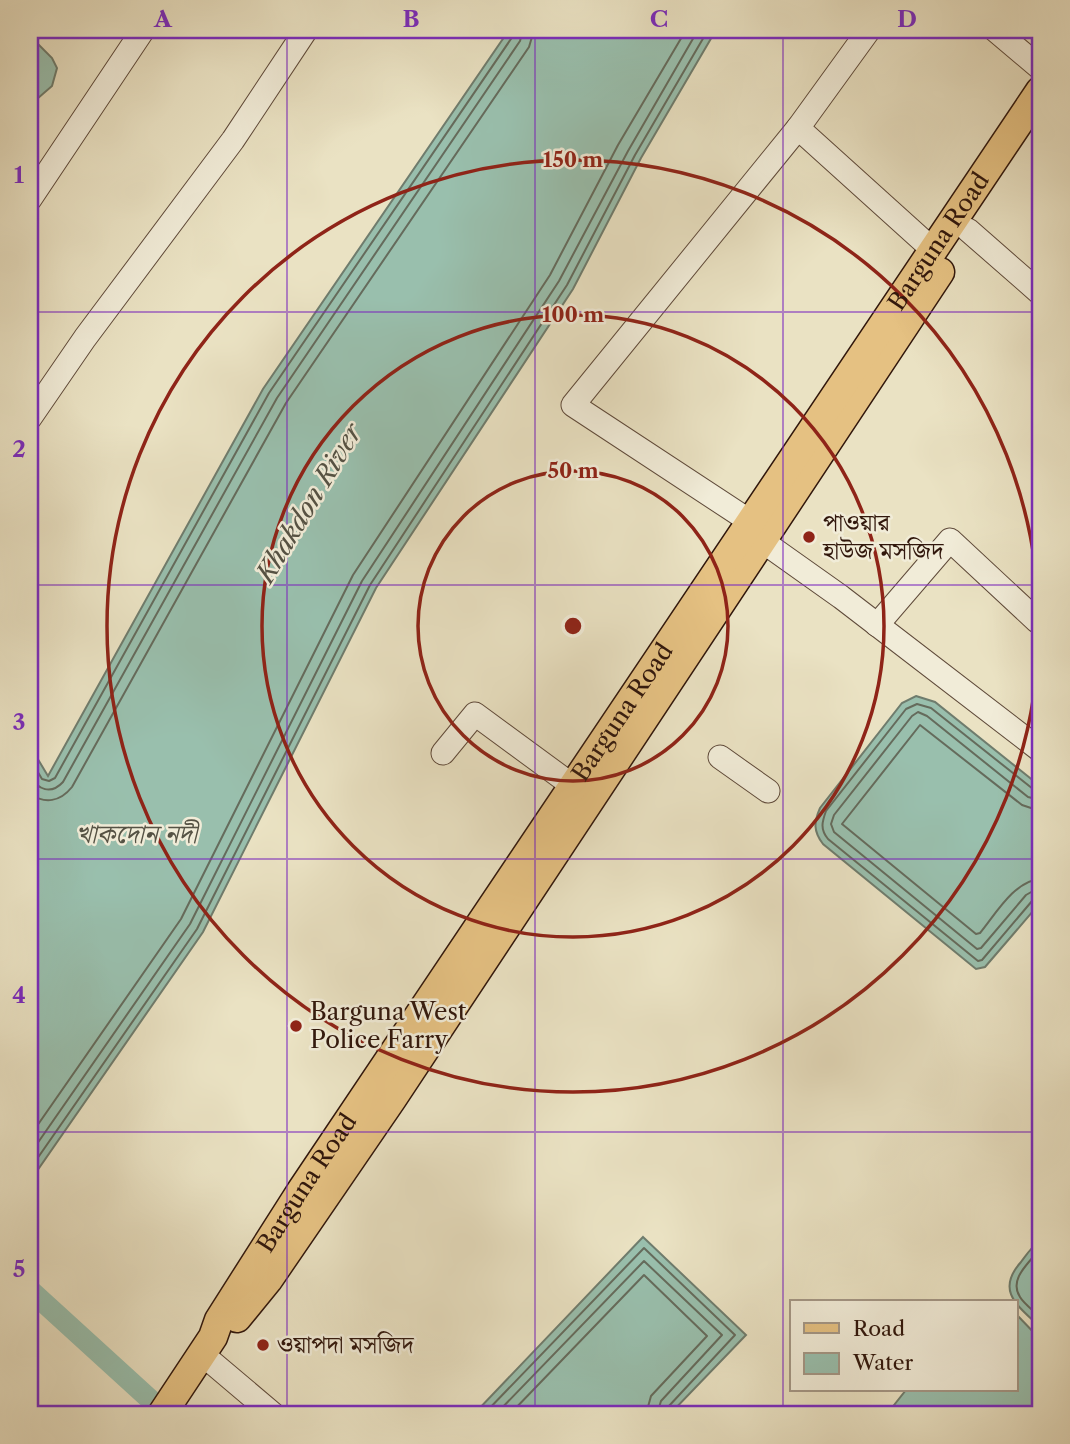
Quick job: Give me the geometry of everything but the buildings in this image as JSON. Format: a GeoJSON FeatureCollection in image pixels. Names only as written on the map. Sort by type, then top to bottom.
{"type":"FeatureCollection","features":[{"type":"Feature","properties":{"kind":"main road","name":"Barguna Road"},"geometry":{"type":"LineString","coordinates":[[207,1345],[230,1326],[268,1280],[392,1099],[756,532],[932,249],[1040,91]]}},
{"type":"Feature","properties":{"kind":"main road","name":"Barguna Road"},"geometry":{"type":"LineString","coordinates":[[163,1414],[300,1191],[573,786],[756,532],[1040,124]]}},
{"type":"Feature","properties":{"kind":"street"},"geometry":{"type":"LineString","coordinates":[[30,199],[143,30]]}},
{"type":"Feature","properties":{"kind":"street"},"geometry":{"type":"LineString","coordinates":[[30,418],[85,338],[233,140],[306,30]]}},
{"type":"Feature","properties":{"kind":"street"},"geometry":{"type":"LineString","coordinates":[[869,30],[799,128],[573,405],[756,532],[1040,750]]}},
{"type":"Feature","properties":{"kind":"street"},"geometry":{"type":"LineString","coordinates":[[995,30],[1040,68]]}},
{"type":"Feature","properties":{"kind":"street"},"geometry":{"type":"LineString","coordinates":[[799,128],[932,249]]}},
{"type":"Feature","properties":{"kind":"street"},"geometry":{"type":"LineString","coordinates":[[968,230],[1040,293]]}},
{"type":"Feature","properties":{"kind":"street"},"geometry":{"type":"LineString","coordinates":[[877,625],[950,540],[1037,621],[1040,618]]}},
{"type":"Feature","properties":{"kind":"street"},"geometry":{"type":"LineString","coordinates":[[443,753],[475,714],[573,786]]}},
{"type":"Feature","properties":{"kind":"street"},"geometry":{"type":"LineString","coordinates":[[720,757],[768,791]]}},
{"type":"Feature","properties":{"kind":"street"},"geometry":{"type":"LineString","coordinates":[[207,1345],[273,1414]]}},
{"type":"Feature","properties":{"kind":"water","name":"খাকদোন নদী"},"geometry":{"type":"Polygon","coordinates":[[[509,30],[716,30],[641,158],[573,289],[376,588],[203,932],[30,1181],[30,746],[48,776],[263,389],[509,30]]]}},
{"type":"Feature","properties":{"kind":"water"},"geometry":{"type":"Polygon","coordinates":[[[30,36],[52,58],[57,68],[52,86],[37,99],[30,94],[30,36]]]}},
{"type":"Feature","properties":{"kind":"water"},"geometry":{"type":"Polygon","coordinates":[[[916,696],[935,702],[1040,786],[1040,903],[985,967],[976,969],[823,844],[816,831],[820,808],[902,703],[916,696]]]}},
{"type":"Feature","properties":{"kind":"water"},"geometry":{"type":"Polygon","coordinates":[[[643,1237],[746,1335],[670,1414],[474,1414],[643,1237]]]}},
{"type":"Feature","properties":{"kind":"water"},"geometry":{"type":"Polygon","coordinates":[[[1040,1241],[1040,1327],[1018,1306],[1018,1300],[1014,1300],[1010,1290],[1013,1272],[1040,1241]]]}},
{"type":"Feature","properties":{"kind":"water"},"geometry":{"type":"Polygon","coordinates":[[[1018,1316],[1040,1339],[1040,1414],[887,1414],[904,1392],[1018,1392],[1018,1316]]]}},
{"type":"Feature","properties":{"kind":"waterway"},"geometry":{"type":"LineString","coordinates":[[30,1290],[166,1414]]}},
{"type":"Feature","properties":{"kind":"place","name":"পাওয়ার হাউজ মসজিদ"},"geometry":{"type":"Point","coordinates":[809,537]}},
{"type":"Feature","properties":{"kind":"place","name":"Barguna West Police Farry"},"geometry":{"type":"Point","coordinates":[296,1026]}},
{"type":"Feature","properties":{"kind":"place","name":"ওয়াপদা মসজিদ"},"geometry":{"type":"Point","coordinates":[263,1345]}},
{"type":"Feature","properties":{"kind":"water label","name":"Khakdon River"},"geometry":{"type":"Point","coordinates":[309,503]}}]}
